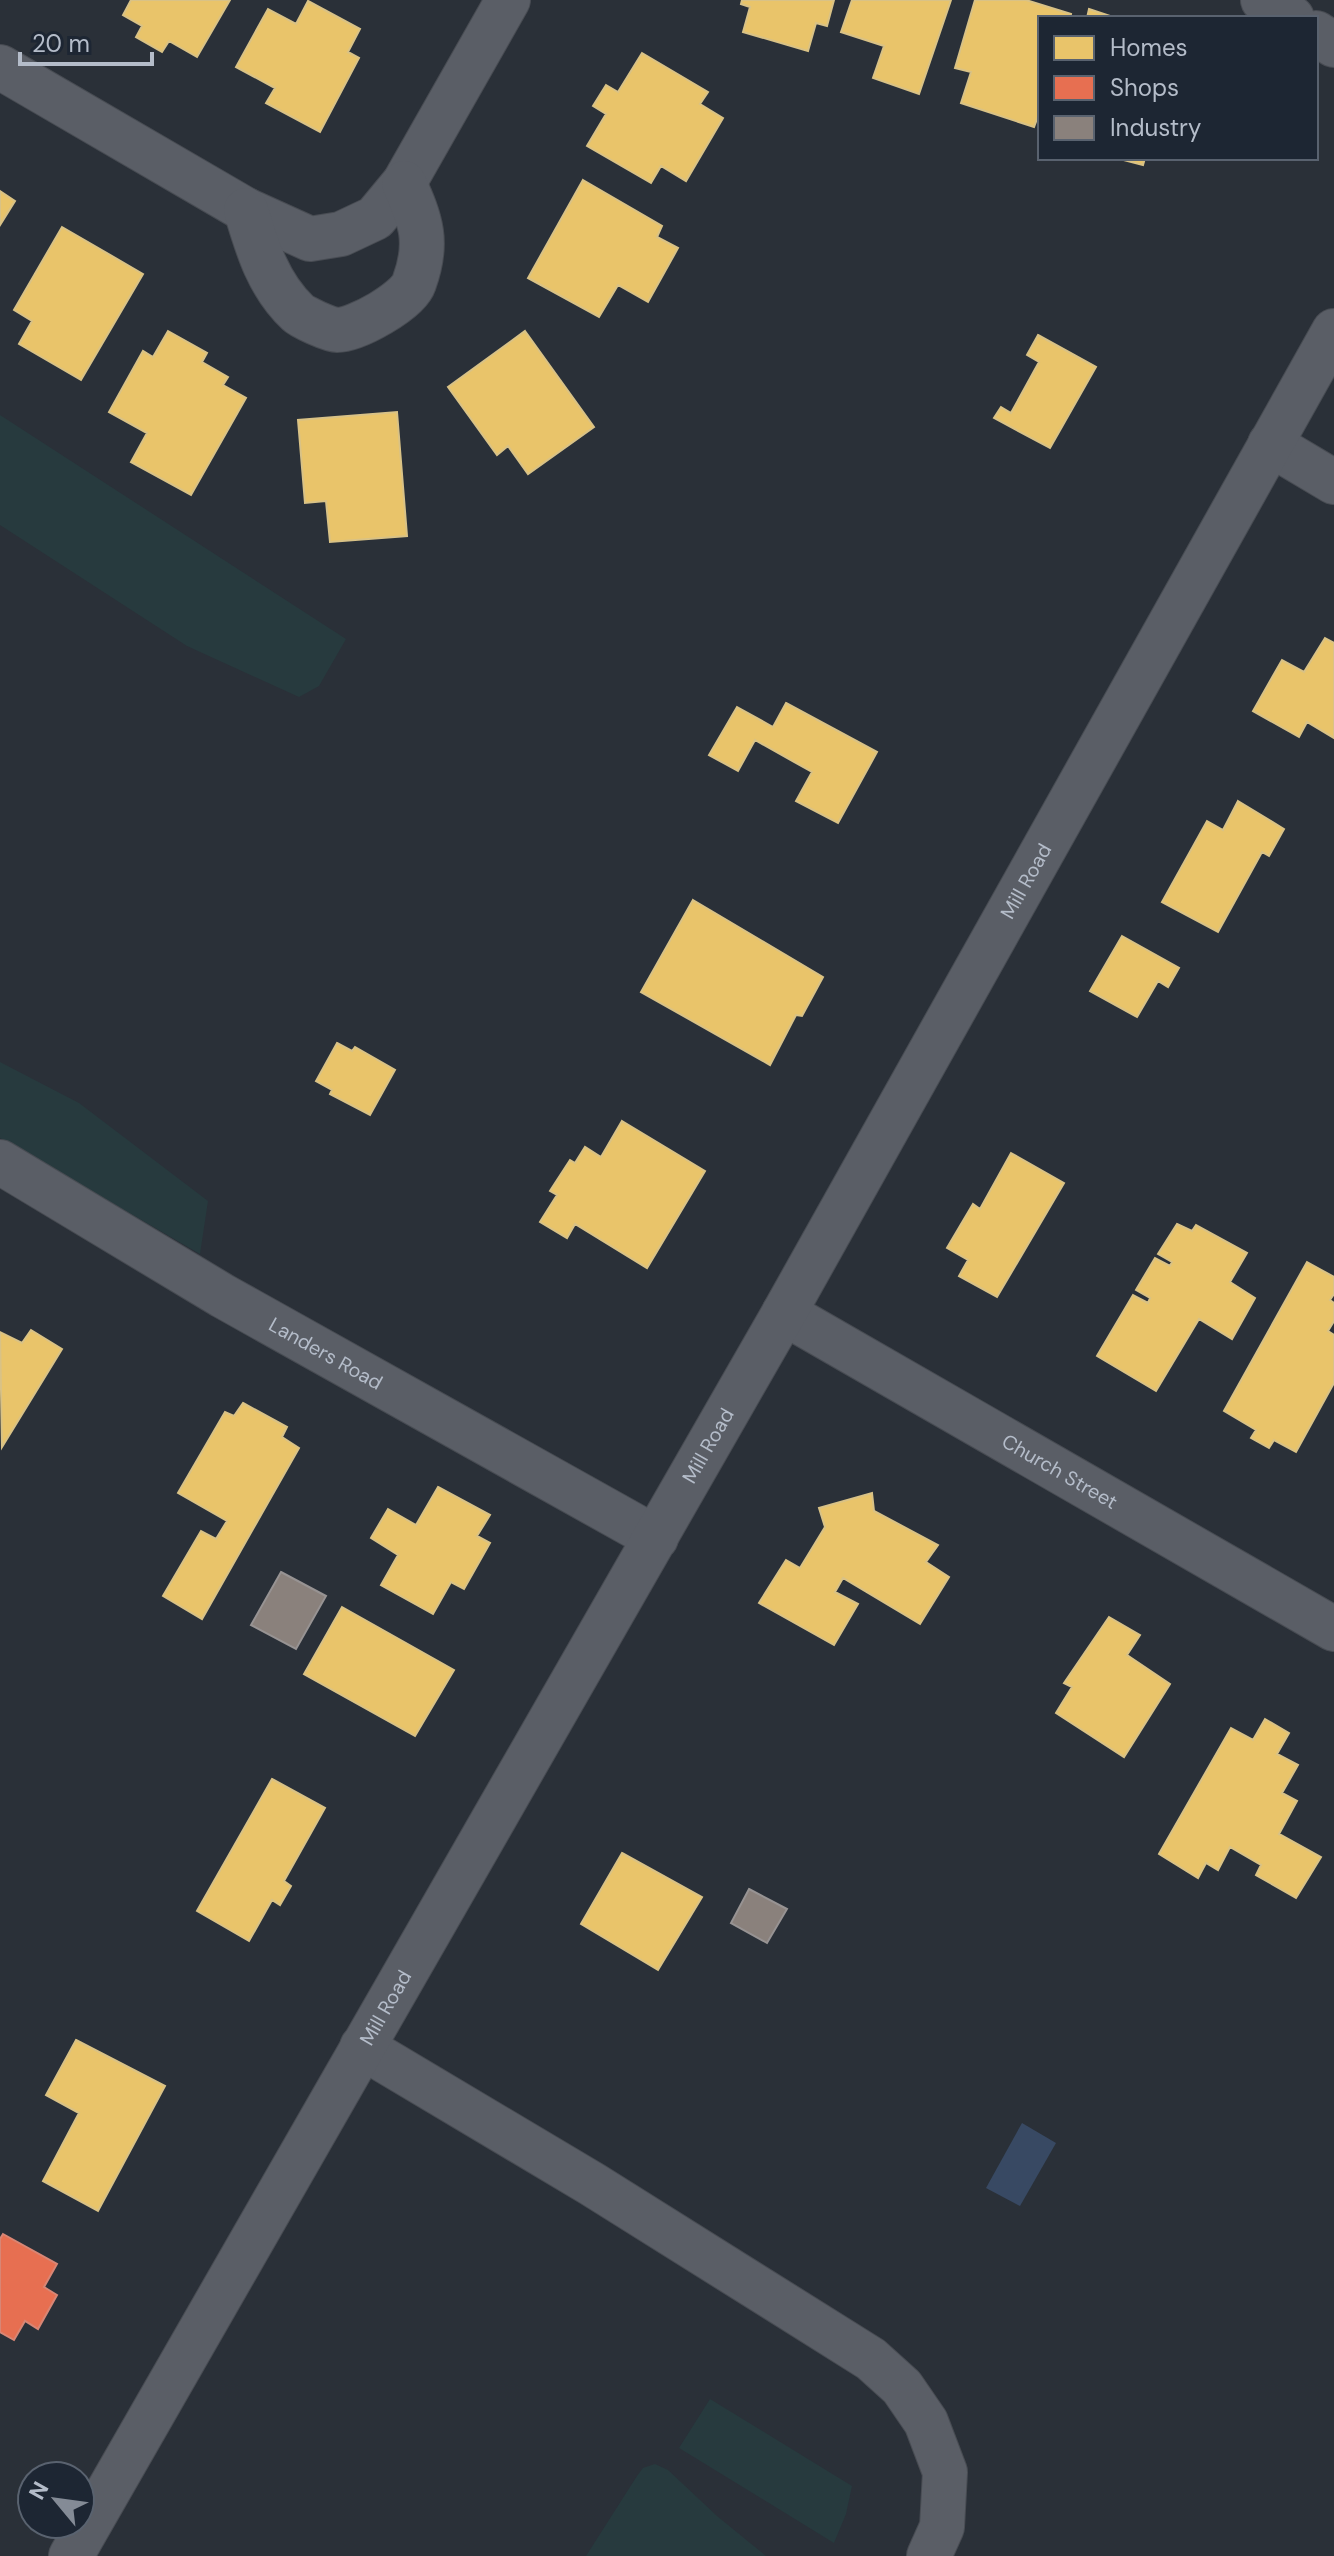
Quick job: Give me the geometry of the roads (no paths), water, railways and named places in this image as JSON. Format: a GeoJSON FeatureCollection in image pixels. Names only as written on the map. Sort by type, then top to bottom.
{"type":"FeatureCollection","features":[{"type":"Feature","properties":{"kind":"street"},"geometry":{"type":"LineString","coordinates":[[0,67],[246,210],[310,239],[326,237],[341,234],[375,218],[404,183],[508,0]]}},
{"type":"Feature","properties":{"kind":"street"},"geometry":{"type":"LineString","coordinates":[[1263,0],[1289,16]]}},
{"type":"Feature","properties":{"kind":"street"},"geometry":{"type":"LineString","coordinates":[[246,210],[273,284],[300,315],[337,330],[375,318],[413,288],[421,255],[421,220],[404,183]]}},
{"type":"Feature","properties":{"kind":"street","name":"Mill Road"},"geometry":{"type":"LineString","coordinates":[[71,2556],[784,1313],[1334,331]]}},
{"type":"Feature","properties":{"kind":"street"},"geometry":{"type":"LineString","coordinates":[[1270,444],[1334,482]]}},
{"type":"Feature","properties":{"kind":"street","name":"Landers Road"},"geometry":{"type":"LineString","coordinates":[[0,1162],[223,1296],[656,1538]]}},
{"type":"Feature","properties":{"kind":"street","name":"Church Street"},"geometry":{"type":"LineString","coordinates":[[784,1313],[1334,1629]]}},
{"type":"Feature","properties":{"kind":"street"},"geometry":{"type":"LineString","coordinates":[[362,2047],[592,2184],[871,2359],[902,2387],[926,2422],[945,2472],[942,2527],[929,2556]]}},
{"type":"Feature","properties":{"kind":"water"},"geometry":{"type":"Polygon","coordinates":[[[1022,2123],[1056,2143],[1020,2206],[986,2188],[1022,2123]]]}}]}
